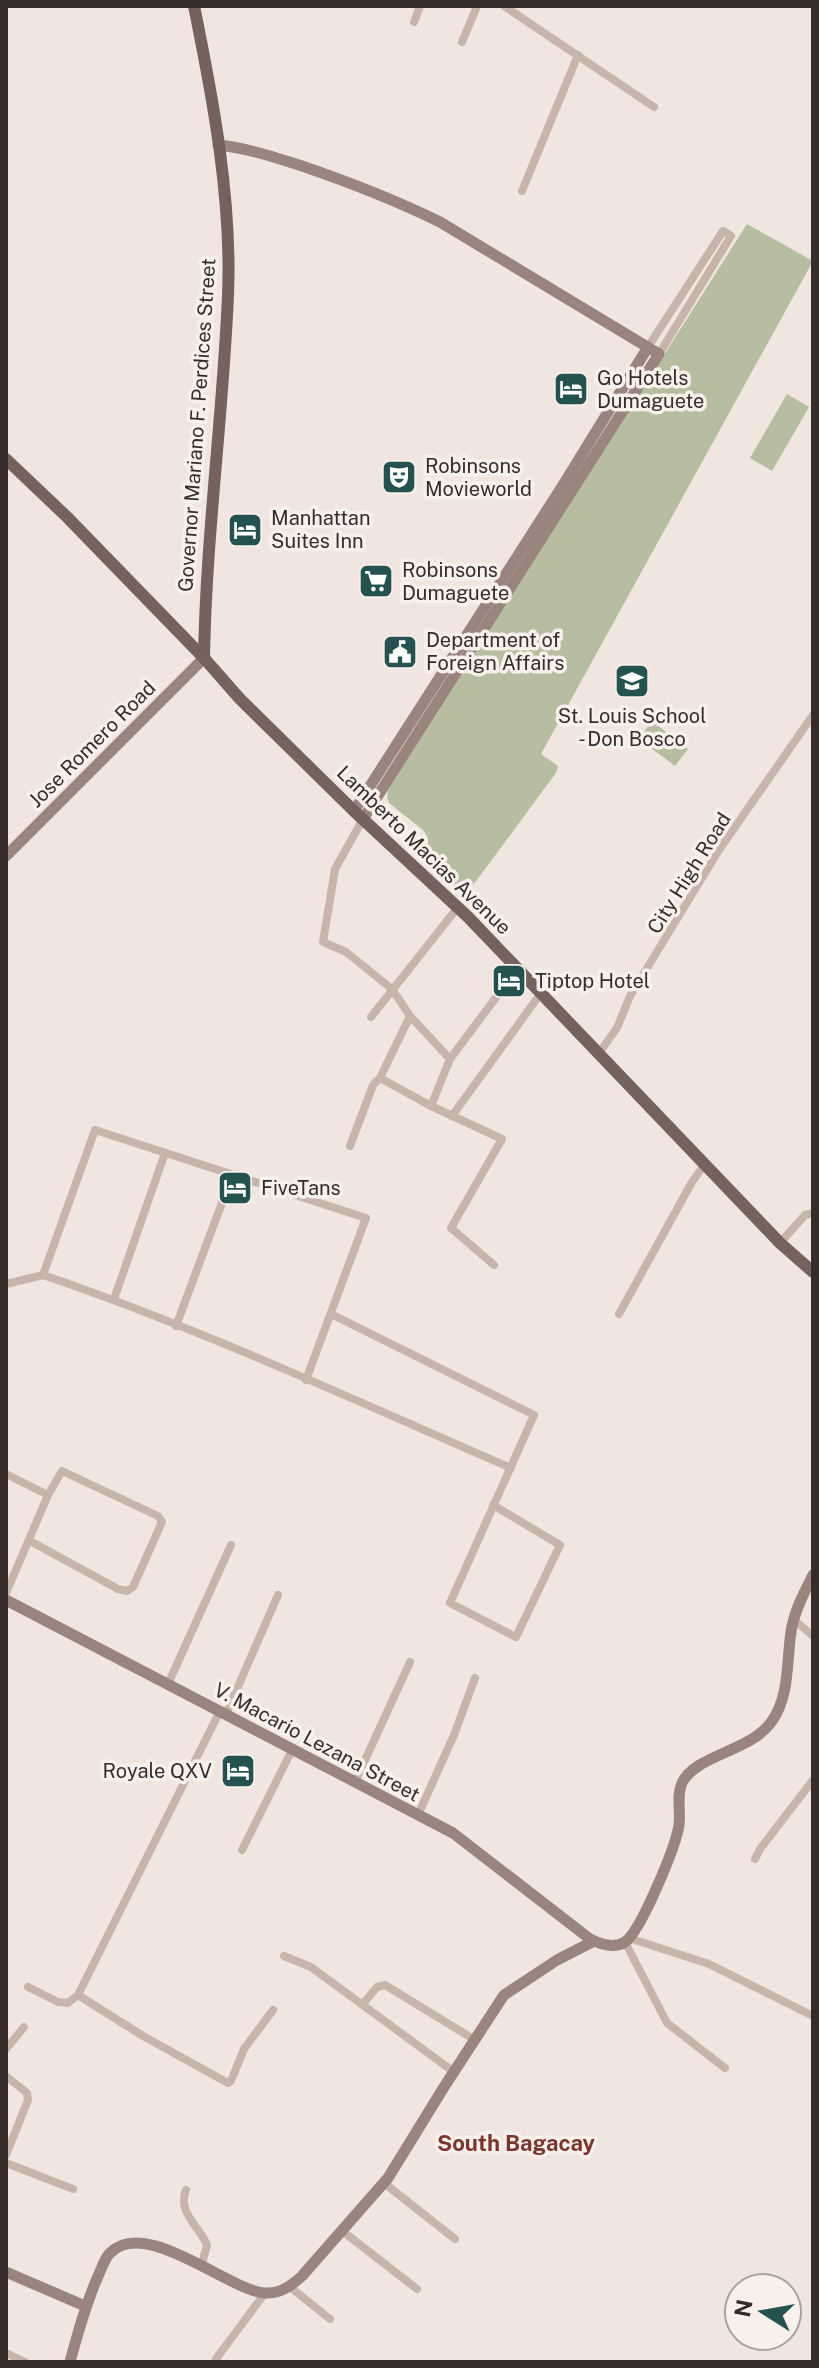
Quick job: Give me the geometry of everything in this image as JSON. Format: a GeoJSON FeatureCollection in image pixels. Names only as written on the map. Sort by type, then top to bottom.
{"type":"FeatureCollection","features":[{"type":"Feature","properties":{"kind":"main road","name":"Governor Mariano F. Perdices Street"},"geometry":{"type":"LineString","coordinates":[[194,6],[218,145],[228,227],[228,293],[204,658]]}},
{"type":"Feature","properties":{"kind":"main road","name":"Lamberto Macias Avenue"},"geometry":{"type":"LineString","coordinates":[[6,459],[67,517],[240,699],[458,907],[780,1243],[813,1272]]}},
{"type":"Feature","properties":{"kind":"street"},"geometry":{"type":"LineString","coordinates":[[414,22],[420,6]]}},
{"type":"Feature","properties":{"kind":"street"},"geometry":{"type":"LineString","coordinates":[[462,42],[477,6]]}},
{"type":"Feature","properties":{"kind":"street"},"geometry":{"type":"LineString","coordinates":[[504,6],[654,107]]}},
{"type":"Feature","properties":{"kind":"street"},"geometry":{"type":"LineString","coordinates":[[522,191],[578,55]]}},
{"type":"Feature","properties":{"kind":"street"},"geometry":{"type":"LineString","coordinates":[[218,145],[239,147],[281,159],[346,181],[413,209],[440,222],[654,350]]}},
{"type":"Feature","properties":{"kind":"street"},"geometry":{"type":"LineString","coordinates":[[450,1059],[410,1016],[392,989],[346,952],[323,942],[335,869],[359,815],[654,350],[731,236],[723,231],[654,350]]}},
{"type":"Feature","properties":{"kind":"street","name":"Jose Romero Road"},"geometry":{"type":"LineString","coordinates":[[6,856],[204,658]]}},
{"type":"Feature","properties":{"kind":"street","name":"City High Road"},"geometry":{"type":"LineString","coordinates":[[599,1053],[617,1028],[630,996],[719,850],[813,715]]}},
{"type":"Feature","properties":{"kind":"street"},"geometry":{"type":"LineString","coordinates":[[371,1017],[458,907]]}},
{"type":"Feature","properties":{"kind":"street"},"geometry":{"type":"LineString","coordinates":[[431,1106],[450,1059],[518,968]]}},
{"type":"Feature","properties":{"kind":"street"},"geometry":{"type":"LineString","coordinates":[[452,1116],[541,993]]}},
{"type":"Feature","properties":{"kind":"street"},"geometry":{"type":"LineString","coordinates":[[350,1146],[373,1085],[380,1078],[410,1016]]}},
{"type":"Feature","properties":{"kind":"street"},"geometry":{"type":"LineString","coordinates":[[380,1078],[502,1139],[451,1228],[494,1265]]}},
{"type":"Feature","properties":{"kind":"street"},"geometry":{"type":"LineString","coordinates":[[43,1275],[95,1130],[366,1218],[306,1380]]}},
{"type":"Feature","properties":{"kind":"street"},"geometry":{"type":"LineString","coordinates":[[114,1299],[165,1153]]}},
{"type":"Feature","properties":{"kind":"street"},"geometry":{"type":"LineString","coordinates":[[619,1314],[705,1164]]}},
{"type":"Feature","properties":{"kind":"street"},"geometry":{"type":"LineString","coordinates":[[176,1326],[232,1176]]}},
{"type":"Feature","properties":{"kind":"street"},"geometry":{"type":"LineString","coordinates":[[780,1243],[805,1215],[813,1213]]}},
{"type":"Feature","properties":{"kind":"street"},"geometry":{"type":"LineString","coordinates":[[6,1284],[43,1275],[114,1299],[511,1468]]}},
{"type":"Feature","properties":{"kind":"street"},"geometry":{"type":"LineString","coordinates":[[331,1314],[534,1415],[493,1505],[450,1603],[516,1637],[560,1545],[493,1505]]}},
{"type":"Feature","properties":{"kind":"street"},"geometry":{"type":"LineString","coordinates":[[6,1593],[48,1495],[62,1471],[158,1516],[162,1522],[133,1587],[127,1591],[30,1541]]}},
{"type":"Feature","properties":{"kind":"street"},"geometry":{"type":"LineString","coordinates":[[6,1474],[48,1495]]}},
{"type":"Feature","properties":{"kind":"street"},"geometry":{"type":"LineString","coordinates":[[168,1684],[231,1545]]}},
{"type":"Feature","properties":{"kind":"street"},"geometry":{"type":"LineString","coordinates":[[6,1560],[18,1567]]}},
{"type":"Feature","properties":{"kind":"street"},"geometry":{"type":"LineString","coordinates":[[627,1940],[657,1885],[676,1837],[679,1793],[684,1779],[704,1762],[754,1738],[774,1718],[786,1680],[793,1619],[813,1575]]}},
{"type":"Feature","properties":{"kind":"street"},"geometry":{"type":"LineString","coordinates":[[28,1987],[58,2002],[68,2003],[78,1995],[223,1713],[278,1595]]}},
{"type":"Feature","properties":{"kind":"street","name":"V. Macario Lezana Street"},"geometry":{"type":"LineString","coordinates":[[6,1600],[453,1833],[594,1941]]}},
{"type":"Feature","properties":{"kind":"street"},"geometry":{"type":"LineString","coordinates":[[793,1619],[813,1636]]}},
{"type":"Feature","properties":{"kind":"street"},"geometry":{"type":"LineString","coordinates":[[355,1782],[410,1662]]}},
{"type":"Feature","properties":{"kind":"street"},"geometry":{"type":"LineString","coordinates":[[418,1815],[454,1735],[475,1678]]}},
{"type":"Feature","properties":{"kind":"street"},"geometry":{"type":"LineString","coordinates":[[242,1850],[293,1748]]}},
{"type":"Feature","properties":{"kind":"street"},"geometry":{"type":"LineString","coordinates":[[755,1859],[813,1780]]}},
{"type":"Feature","properties":{"kind":"street"},"geometry":{"type":"LineString","coordinates":[[627,1940],[667,2023],[725,2068]]}},
{"type":"Feature","properties":{"kind":"street"},"geometry":{"type":"LineString","coordinates":[[70,2362],[85,2306],[108,2254],[118,2246],[131,2243],[153,2245],[265,2293],[290,2287],[384,2183],[504,1995],[557,1960],[594,1941],[612,1945],[627,1940],[709,1964],[813,2016]]}},
{"type":"Feature","properties":{"kind":"street"},"geometry":{"type":"LineString","coordinates":[[284,1956],[311,1967],[454,2072]]}},
{"type":"Feature","properties":{"kind":"street"},"geometry":{"type":"LineString","coordinates":[[363,2004],[377,1987],[385,1985],[475,2040]]}},
{"type":"Feature","properties":{"kind":"street"},"geometry":{"type":"LineString","coordinates":[[78,1995],[143,2036],[228,2083],[244,2049],[273,2010]]}},
{"type":"Feature","properties":{"kind":"street"},"geometry":{"type":"LineString","coordinates":[[6,2049],[24,2027]]}},
{"type":"Feature","properties":{"kind":"street"},"geometry":{"type":"LineString","coordinates":[[6,2076],[27,2093],[28,2100],[6,2155]]}},
{"type":"Feature","properties":{"kind":"street"},"geometry":{"type":"LineString","coordinates":[[6,2163],[73,2189]]}},
{"type":"Feature","properties":{"kind":"street"},"geometry":{"type":"LineString","coordinates":[[384,2183],[455,2239]]}},
{"type":"Feature","properties":{"kind":"street"},"geometry":{"type":"LineString","coordinates":[[186,2190],[183,2206],[207,2245],[202,2264]]}},
{"type":"Feature","properties":{"kind":"street"},"geometry":{"type":"LineString","coordinates":[[341,2230],[417,2289]]}},
{"type":"Feature","properties":{"kind":"street"},"geometry":{"type":"LineString","coordinates":[[6,2272],[85,2306]]}},
{"type":"Feature","properties":{"kind":"street"},"geometry":{"type":"LineString","coordinates":[[290,2287],[330,2319]]}},
{"type":"Feature","properties":{"kind":"street"},"geometry":{"type":"LineString","coordinates":[[216,2359],[265,2293]]}},
{"type":"Feature","properties":{"kind":"street"},"geometry":{"type":"LineString","coordinates":[[6,2353],[25,2362]]}},
{"type":"Feature","properties":{"kind":"green space"},"geometry":{"type":"Polygon","coordinates":[[[747,224],[813,261],[541,754],[558,766],[556,773],[465,896],[425,856],[427,836],[389,803],[388,790],[747,224]]]}},
{"type":"Feature","properties":{"kind":"green space"},"geometry":{"type":"Polygon","coordinates":[[[787,394],[809,407],[772,471],[750,458],[787,394]]]}},
{"type":"Feature","properties":{"kind":"green space"},"geometry":{"type":"Polygon","coordinates":[[[652,721],[688,749],[675,766],[639,739],[652,721]]]}},
{"type":"Feature","properties":{"kind":"place","name":"Go Hotels Dumaguete"},"geometry":{"type":"Point","coordinates":[571,389]}},
{"type":"Feature","properties":{"kind":"place","name":"Robinsons Movieworld"},"geometry":{"type":"Point","coordinates":[399,477]}},
{"type":"Feature","properties":{"kind":"place","name":"Manhattan Suites Inn"},"geometry":{"type":"Point","coordinates":[245,530]}},
{"type":"Feature","properties":{"kind":"place","name":"Robinsons Dumaguete"},"geometry":{"type":"Point","coordinates":[376,581]}},
{"type":"Feature","properties":{"kind":"place","name":"Department of Foreign Affairs"},"geometry":{"type":"Point","coordinates":[400,652]}},
{"type":"Feature","properties":{"kind":"place","name":"St. Louis School - Don Bosco"},"geometry":{"type":"Point","coordinates":[632,681]}},
{"type":"Feature","properties":{"kind":"place","name":"Tiptop Hotel"},"geometry":{"type":"Point","coordinates":[509,981]}},
{"type":"Feature","properties":{"kind":"place","name":"FiveTans"},"geometry":{"type":"Point","coordinates":[235,1188]}},
{"type":"Feature","properties":{"kind":"place","name":"Royale QXV"},"geometry":{"type":"Point","coordinates":[238,1771]}},
{"type":"Feature","properties":{"kind":"district","name":"South Bagacay"},"geometry":{"type":"Point","coordinates":[516,2143]}}]}
